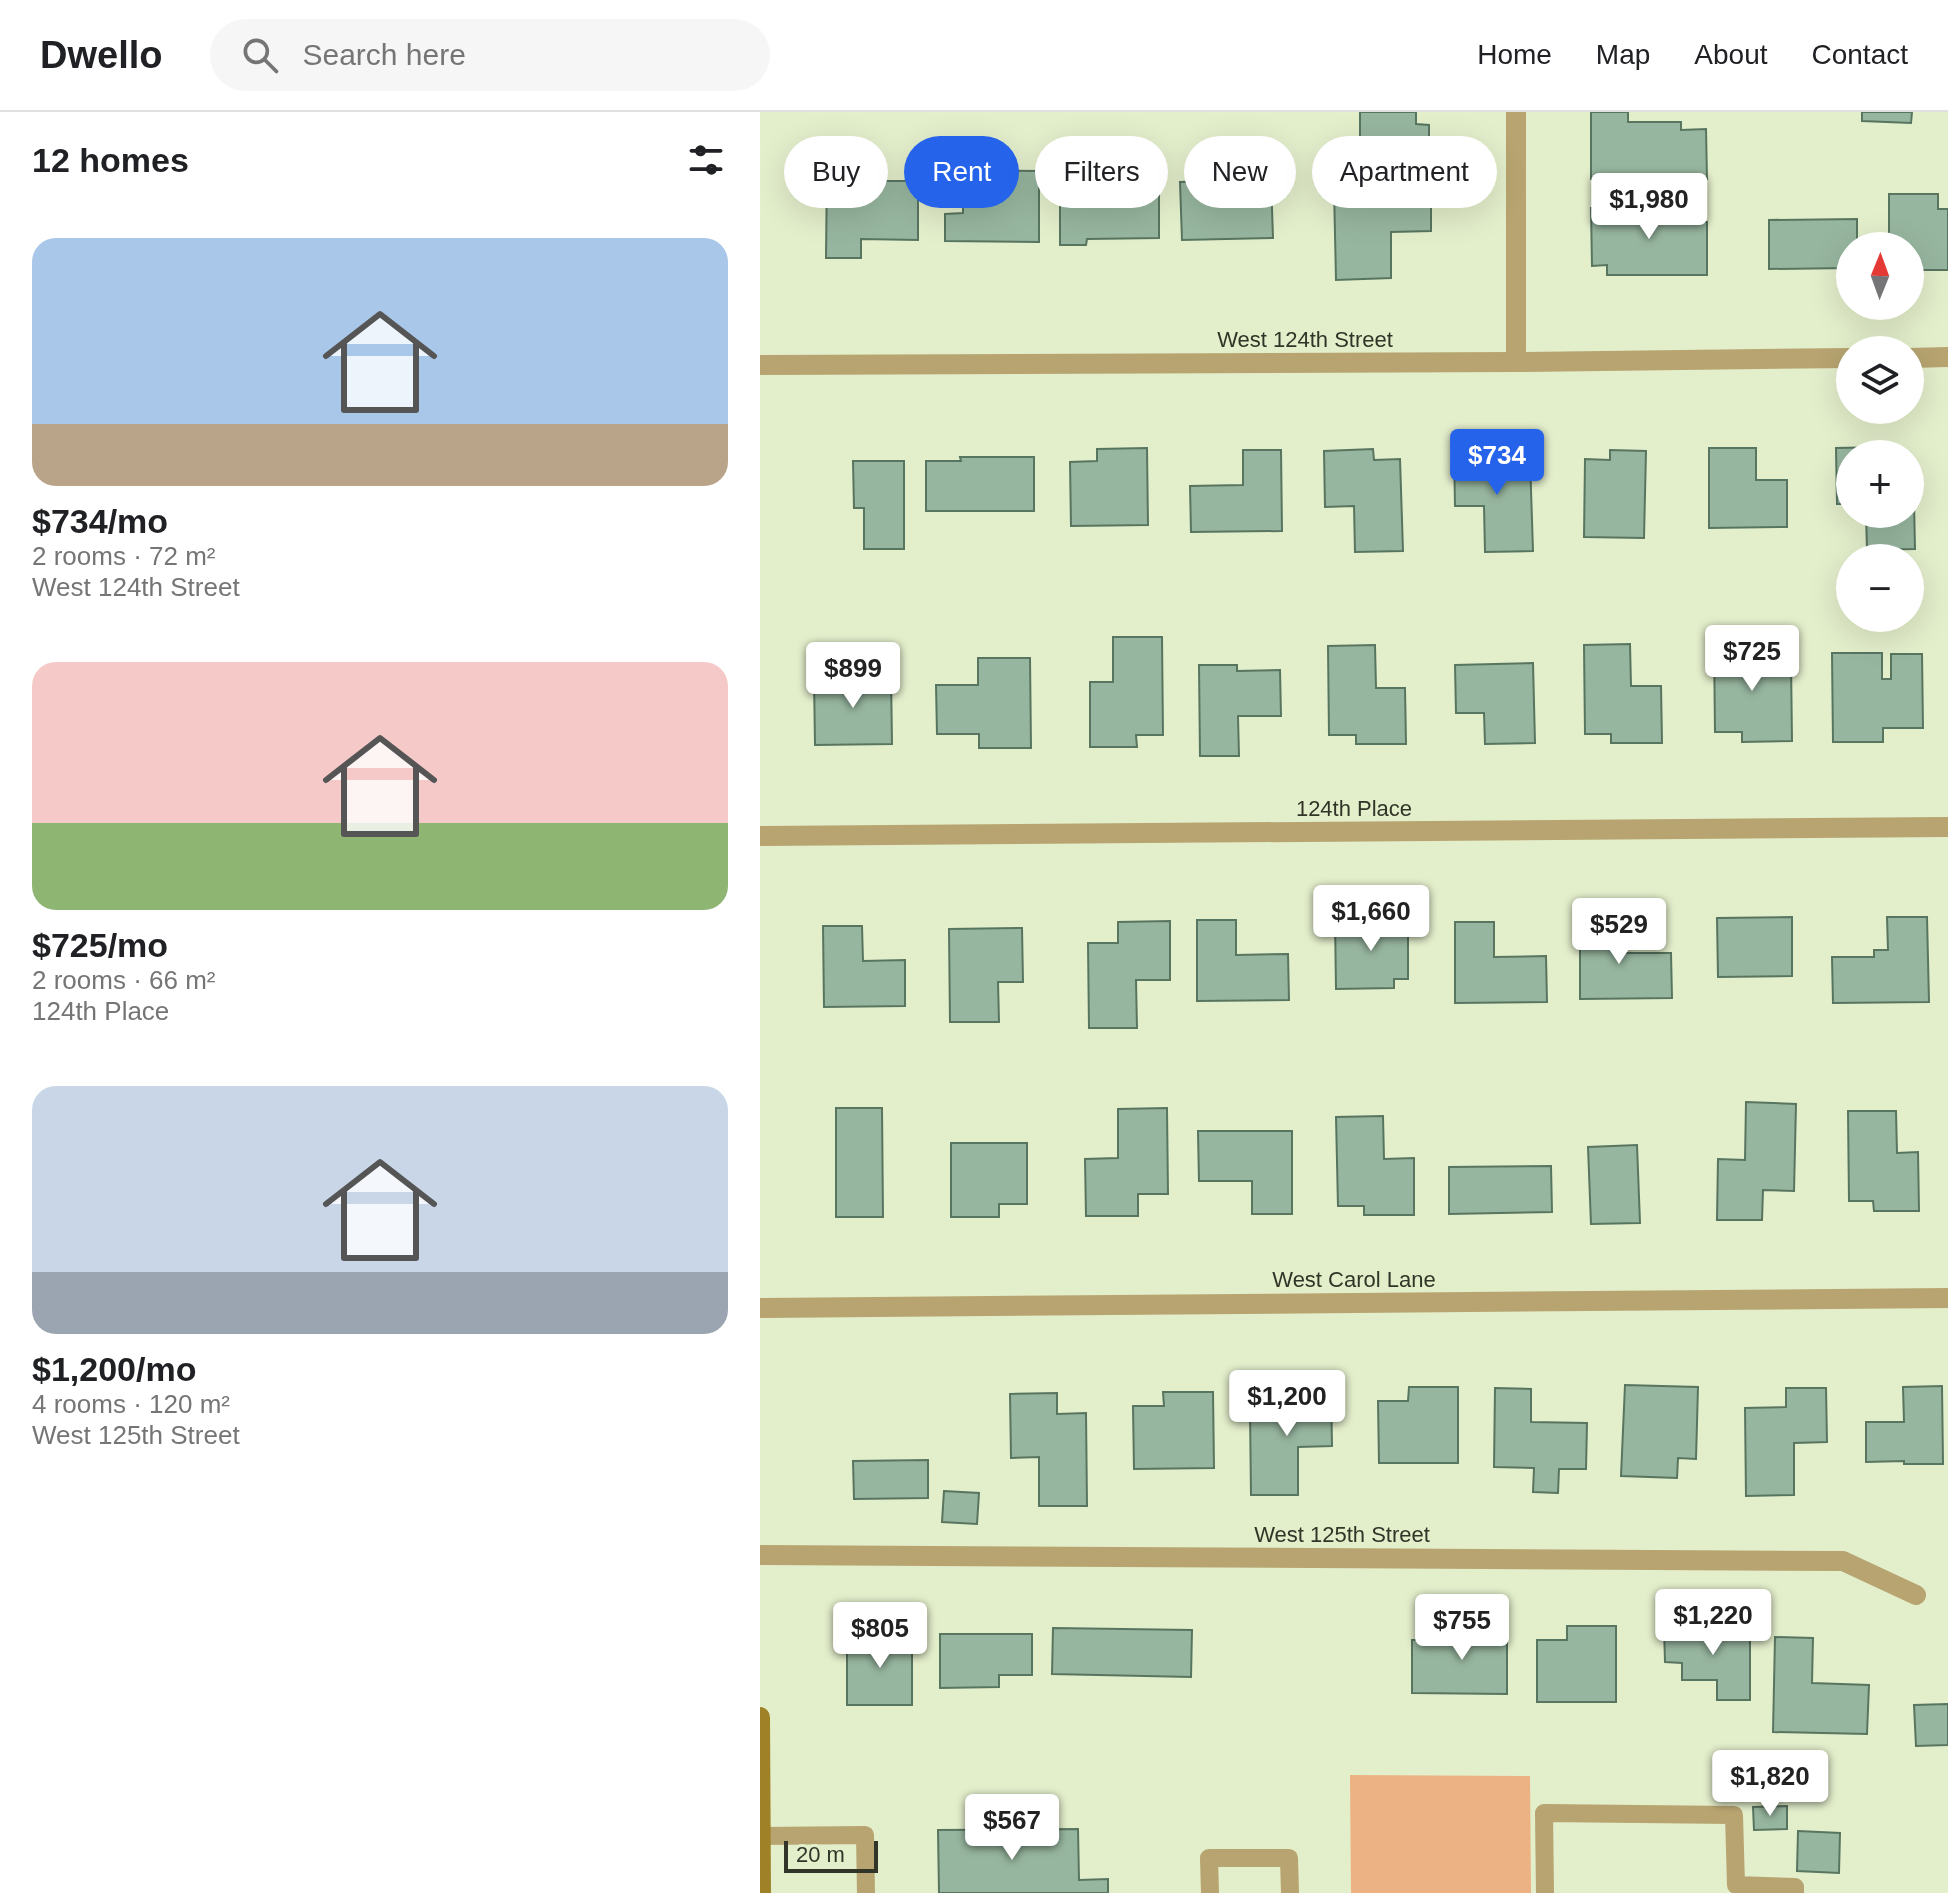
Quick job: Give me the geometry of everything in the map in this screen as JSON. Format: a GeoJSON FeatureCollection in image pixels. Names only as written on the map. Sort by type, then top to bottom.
{"type":"FeatureCollection","features":[{"type":"Feature","properties":{"kind":"main road"},"geometry":{"type":"LineString","coordinates":[[760,1717],[761,1893]]}},
{"type":"Feature","properties":{"kind":"street"},"geometry":{"type":"LineString","coordinates":[[1516,112],[1516,362]]}},
{"type":"Feature","properties":{"kind":"street"},"geometry":{"type":"LineString","coordinates":[[1924,358],[1948,357]]}},
{"type":"Feature","properties":{"kind":"street","name":"West 124th Street"},"geometry":{"type":"LineString","coordinates":[[760,365],[1836,358]]}},
{"type":"Feature","properties":{"kind":"street","name":"124th Place"},"geometry":{"type":"LineString","coordinates":[[760,836],[1948,827]]}},
{"type":"Feature","properties":{"kind":"street","name":"West Carol Lane"},"geometry":{"type":"LineString","coordinates":[[760,1308],[1948,1298]]}},
{"type":"Feature","properties":{"kind":"street","name":"West 125th Street"},"geometry":{"type":"LineString","coordinates":[[760,1555],[1843,1561],[1916,1595]]}},
{"type":"Feature","properties":{"kind":"lane"},"geometry":{"type":"LineString","coordinates":[[1545,1893],[1544,1813],[1734,1815],[1736,1885],[1795,1887],[1795,1893]]}},
{"type":"Feature","properties":{"kind":"lane"},"geometry":{"type":"LineString","coordinates":[[760,1836],[865,1835],[866,1893]]}},
{"type":"Feature","properties":{"kind":"lane"},"geometry":{"type":"LineString","coordinates":[[1210,1893],[1209,1858],[1289,1858],[1290,1893]]}},
{"type":"Feature","properties":{"kind":"shaded area"},"geometry":{"type":"Polygon","coordinates":[[[1350,1775],[1530,1776],[1531,1893],[1351,1893],[1350,1775]]]}},
{"type":"Feature","properties":{"kind":"building"},"geometry":{"type":"Polygon","coordinates":[[[1360,112],[1416,112],[1416,124],[1429,125],[1429,136],[1360,136],[1360,112]]]}},
{"type":"Feature","properties":{"kind":"building"},"geometry":{"type":"Polygon","coordinates":[[[1591,112],[1628,112],[1628,122],[1681,122],[1681,130],[1706,129],[1707,179],[1591,179],[1591,112]]]}},
{"type":"Feature","properties":{"kind":"building"},"geometry":{"type":"Polygon","coordinates":[[[1862,112],[1912,112],[1911,123],[1862,121],[1862,112]]]}},
{"type":"Feature","properties":{"kind":"building"},"geometry":{"type":"Polygon","coordinates":[[[1019,171],[1035,171],[1039,242],[945,241],[945,214],[963,213],[963,208],[1019,208],[1019,171]]]}},
{"type":"Feature","properties":{"kind":"building"},"geometry":{"type":"Polygon","coordinates":[[[888,181],[904,181],[904,208],[918,208],[918,240],[861,239],[861,258],[826,258],[827,208],[888,208],[888,181]]]}},
{"type":"Feature","properties":{"kind":"building"},"geometry":{"type":"Polygon","coordinates":[[[1180,182],[1184,182],[1184,208],[1272,208],[1273,238],[1182,240],[1180,182]]]}},
{"type":"Feature","properties":{"kind":"building"},"geometry":{"type":"Polygon","coordinates":[[[1889,194],[1938,194],[1938,209],[1948,209],[1948,270],[1924,270],[1924,232],[1889,232],[1889,194]]]}},
{"type":"Feature","properties":{"kind":"building"},"geometry":{"type":"Polygon","coordinates":[[[1693,207],[1694,222],[1707,222],[1707,275],[1607,275],[1607,265],[1592,266],[1591,208],[1693,207]]]}},
{"type":"Feature","properties":{"kind":"building"},"geometry":{"type":"Polygon","coordinates":[[[1060,208],[1159,208],[1159,238],[1087,239],[1086,245],[1060,245],[1060,208]]]}},
{"type":"Feature","properties":{"kind":"building"},"geometry":{"type":"Polygon","coordinates":[[[1334,208],[1431,208],[1431,231],[1391,232],[1391,278],[1336,280],[1334,208]]]}},
{"type":"Feature","properties":{"kind":"building"},"geometry":{"type":"Polygon","coordinates":[[[1857,219],[1857,232],[1836,232],[1836,268],[1769,269],[1769,220],[1857,219]]]}},
{"type":"Feature","properties":{"kind":"building"},"geometry":{"type":"Polygon","coordinates":[[[1147,448],[1148,525],[1071,526],[1070,462],[1097,461],[1097,449],[1147,448]]]}},
{"type":"Feature","properties":{"kind":"building"},"geometry":{"type":"Polygon","coordinates":[[[1709,448],[1756,448],[1756,480],[1787,480],[1787,527],[1709,528],[1709,448]]]}},
{"type":"Feature","properties":{"kind":"building"},"geometry":{"type":"Polygon","coordinates":[[[1373,449],[1374,460],[1400,459],[1403,551],[1355,552],[1354,506],[1325,507],[1324,451],[1373,449]]]}},
{"type":"Feature","properties":{"kind":"building"},"geometry":{"type":"Polygon","coordinates":[[[1243,450],[1281,450],[1282,531],[1191,532],[1190,486],[1243,485],[1243,450]]]}},
{"type":"Feature","properties":{"kind":"building"},"geometry":{"type":"Polygon","coordinates":[[[1454,450],[1503,450],[1504,460],[1530,459],[1533,551],[1485,552],[1484,506],[1455,506],[1454,450]]]}},
{"type":"Feature","properties":{"kind":"building"},"geometry":{"type":"Polygon","coordinates":[[[1610,450],[1646,451],[1644,538],[1584,537],[1585,459],[1610,460],[1610,450]]]}},
{"type":"Feature","properties":{"kind":"building"},"geometry":{"type":"Polygon","coordinates":[[[960,457],[1034,457],[1034,511],[926,511],[926,461],[961,461],[960,457]]]}},
{"type":"Feature","properties":{"kind":"building"},"geometry":{"type":"Polygon","coordinates":[[[853,461],[904,461],[904,549],[864,549],[864,508],[854,508],[853,461]]]}},
{"type":"Feature","properties":{"kind":"building"},"geometry":{"type":"Polygon","coordinates":[[[1866,528],[1915,528],[1915,544],[1867,544],[1866,528]]]}},
{"type":"Feature","properties":{"kind":"building"},"geometry":{"type":"Polygon","coordinates":[[[1113,637],[1162,637],[1163,735],[1136,735],[1137,747],[1090,747],[1090,682],[1113,682],[1113,637]]]}},
{"type":"Feature","properties":{"kind":"building"},"geometry":{"type":"Polygon","coordinates":[[[1761,640],[1761,661],[1791,661],[1792,741],[1742,742],[1742,732],[1715,732],[1714,641],[1761,640]]]}},
{"type":"Feature","properties":{"kind":"building"},"geometry":{"type":"Polygon","coordinates":[[[1630,644],[1631,686],[1661,686],[1662,743],[1611,743],[1611,734],[1585,734],[1584,645],[1630,644]]]}},
{"type":"Feature","properties":{"kind":"building"},"geometry":{"type":"Polygon","coordinates":[[[1375,645],[1376,688],[1405,688],[1406,744],[1356,744],[1356,735],[1329,735],[1328,646],[1375,645]]]}},
{"type":"Feature","properties":{"kind":"building"},"geometry":{"type":"Polygon","coordinates":[[[1832,653],[1882,653],[1882,679],[1891,679],[1891,654],[1922,654],[1923,728],[1883,728],[1883,742],[1833,742],[1832,653]]]}},
{"type":"Feature","properties":{"kind":"building"},"geometry":{"type":"Polygon","coordinates":[[[978,658],[1030,658],[1031,748],[979,748],[979,734],[937,734],[936,685],[978,685],[978,658]]]}},
{"type":"Feature","properties":{"kind":"building"},"geometry":{"type":"Polygon","coordinates":[[[1533,663],[1535,743],[1485,744],[1484,713],[1456,713],[1455,665],[1533,663]]]}},
{"type":"Feature","properties":{"kind":"building"},"geometry":{"type":"Polygon","coordinates":[[[1199,665],[1237,665],[1237,671],[1280,670],[1281,716],[1238,716],[1239,756],[1200,756],[1199,665]]]}},
{"type":"Feature","properties":{"kind":"building"},"geometry":{"type":"Polygon","coordinates":[[[891,675],[892,744],[815,745],[814,676],[891,675]]]}},
{"type":"Feature","properties":{"kind":"building"},"geometry":{"type":"Polygon","coordinates":[[[1792,917],[1792,976],[1718,977],[1717,918],[1792,917]]]}},
{"type":"Feature","properties":{"kind":"building"},"geometry":{"type":"Polygon","coordinates":[[[1887,917],[1927,917],[1929,1002],[1833,1003],[1832,957],[1874,957],[1874,950],[1888,950],[1887,917]]]}},
{"type":"Feature","properties":{"kind":"building"},"geometry":{"type":"Polygon","coordinates":[[[1580,918],[1619,918],[1619,953],[1671,953],[1672,998],[1580,999],[1580,918]]]}},
{"type":"Feature","properties":{"kind":"building"},"geometry":{"type":"Polygon","coordinates":[[[1408,919],[1408,979],[1394,979],[1394,988],[1336,989],[1335,920],[1408,919]]]}},
{"type":"Feature","properties":{"kind":"building"},"geometry":{"type":"Polygon","coordinates":[[[1197,920],[1236,920],[1236,955],[1288,954],[1289,1000],[1197,1001],[1197,920]]]}},
{"type":"Feature","properties":{"kind":"building"},"geometry":{"type":"Polygon","coordinates":[[[1170,921],[1170,980],[1136,980],[1137,1028],[1089,1028],[1088,943],[1118,943],[1118,922],[1170,921]]]}},
{"type":"Feature","properties":{"kind":"building"},"geometry":{"type":"Polygon","coordinates":[[[1455,922],[1494,922],[1494,957],[1546,956],[1547,1002],[1455,1003],[1455,922]]]}},
{"type":"Feature","properties":{"kind":"building"},"geometry":{"type":"Polygon","coordinates":[[[823,926],[862,926],[863,961],[905,960],[905,1006],[824,1007],[823,926]]]}},
{"type":"Feature","properties":{"kind":"building"},"geometry":{"type":"Polygon","coordinates":[[[1022,928],[1023,982],[998,982],[999,1022],[950,1022],[949,929],[1022,928]]]}},
{"type":"Feature","properties":{"kind":"building"},"geometry":{"type":"Polygon","coordinates":[[[1746,1102],[1796,1104],[1794,1191],[1763,1190],[1762,1220],[1717,1220],[1718,1159],[1745,1160],[1746,1102]]]}},
{"type":"Feature","properties":{"kind":"building"},"geometry":{"type":"Polygon","coordinates":[[[836,1108],[882,1108],[883,1217],[836,1217],[836,1108]]]}},
{"type":"Feature","properties":{"kind":"building"},"geometry":{"type":"Polygon","coordinates":[[[1167,1108],[1168,1194],[1138,1194],[1138,1216],[1086,1216],[1085,1159],[1118,1158],[1118,1109],[1167,1108]]]}},
{"type":"Feature","properties":{"kind":"building"},"geometry":{"type":"Polygon","coordinates":[[[1848,1111],[1896,1111],[1897,1153],[1918,1152],[1919,1211],[1874,1211],[1873,1201],[1849,1201],[1848,1111]]]}},
{"type":"Feature","properties":{"kind":"building"},"geometry":{"type":"Polygon","coordinates":[[[1383,1116],[1384,1159],[1414,1158],[1414,1215],[1364,1215],[1364,1206],[1338,1206],[1336,1117],[1383,1116]]]}},
{"type":"Feature","properties":{"kind":"building"},"geometry":{"type":"Polygon","coordinates":[[[1198,1131],[1292,1131],[1292,1214],[1252,1214],[1252,1181],[1199,1181],[1198,1131]]]}},
{"type":"Feature","properties":{"kind":"building"},"geometry":{"type":"Polygon","coordinates":[[[951,1143],[1027,1143],[1027,1204],[999,1204],[999,1217],[951,1217],[951,1143]]]}},
{"type":"Feature","properties":{"kind":"building"},"geometry":{"type":"Polygon","coordinates":[[[1637,1145],[1640,1223],[1591,1224],[1588,1147],[1637,1145]]]}},
{"type":"Feature","properties":{"kind":"building"},"geometry":{"type":"Polygon","coordinates":[[[1551,1166],[1552,1212],[1449,1214],[1449,1167],[1551,1166]]]}},
{"type":"Feature","properties":{"kind":"building"},"geometry":{"type":"Polygon","coordinates":[[[1625,1385],[1698,1387],[1696,1459],[1678,1458],[1677,1478],[1621,1476],[1625,1385]]]}},
{"type":"Feature","properties":{"kind":"building"},"geometry":{"type":"Polygon","coordinates":[[[1942,1386],[1943,1464],[1866,1462],[1866,1422],[1904,1422],[1903,1387],[1942,1386]]]}},
{"type":"Feature","properties":{"kind":"building"},"geometry":{"type":"Polygon","coordinates":[[[1409,1387],[1458,1387],[1458,1463],[1379,1463],[1378,1401],[1408,1401],[1409,1387]]]}},
{"type":"Feature","properties":{"kind":"building"},"geometry":{"type":"Polygon","coordinates":[[[1331,1388],[1332,1446],[1298,1447],[1298,1495],[1251,1495],[1250,1410],[1280,1409],[1279,1389],[1331,1388]]]}},
{"type":"Feature","properties":{"kind":"building"},"geometry":{"type":"Polygon","coordinates":[[[1495,1388],[1531,1389],[1531,1422],[1587,1423],[1586,1469],[1559,1469],[1558,1493],[1533,1492],[1534,1468],[1494,1467],[1495,1388]]]}},
{"type":"Feature","properties":{"kind":"building"},"geometry":{"type":"Polygon","coordinates":[[[1786,1388],[1826,1388],[1827,1442],[1794,1443],[1794,1495],[1746,1496],[1745,1408],[1786,1407],[1786,1388]]]}},
{"type":"Feature","properties":{"kind":"building"},"geometry":{"type":"Polygon","coordinates":[[[1163,1392],[1213,1392],[1214,1468],[1134,1469],[1133,1406],[1164,1406],[1163,1392]]]}},
{"type":"Feature","properties":{"kind":"building"},"geometry":{"type":"Polygon","coordinates":[[[1057,1393],[1057,1414],[1086,1413],[1087,1506],[1039,1506],[1039,1457],[1011,1458],[1010,1394],[1057,1393]]]}},
{"type":"Feature","properties":{"kind":"building"},"geometry":{"type":"Polygon","coordinates":[[[928,1460],[928,1498],[854,1499],[853,1461],[928,1460]]]}},
{"type":"Feature","properties":{"kind":"building"},"geometry":{"type":"Polygon","coordinates":[[[944,1491],[979,1493],[977,1524],[942,1522],[944,1491]]]}},
{"type":"Feature","properties":{"kind":"building"},"geometry":{"type":"Polygon","coordinates":[[[1469,1626],[1507,1627],[1507,1694],[1412,1693],[1412,1640],[1432,1640],[1433,1632],[1469,1632],[1469,1626]]]}},
{"type":"Feature","properties":{"kind":"building"},"geometry":{"type":"Polygon","coordinates":[[[1567,1626],[1616,1626],[1616,1702],[1537,1702],[1537,1640],[1567,1640],[1567,1626]]]}},
{"type":"Feature","properties":{"kind":"building"},"geometry":{"type":"Polygon","coordinates":[[[1664,1627],[1750,1627],[1750,1700],[1717,1700],[1717,1680],[1682,1680],[1682,1663],[1665,1662],[1664,1627]]]}},
{"type":"Feature","properties":{"kind":"building"},"geometry":{"type":"Polygon","coordinates":[[[1053,1628],[1192,1630],[1191,1677],[1052,1674],[1053,1628]]]}},
{"type":"Feature","properties":{"kind":"building"},"geometry":{"type":"Polygon","coordinates":[[[940,1634],[1032,1634],[1032,1675],[999,1675],[999,1687],[940,1688],[940,1634]]]}},
{"type":"Feature","properties":{"kind":"building"},"geometry":{"type":"Polygon","coordinates":[[[847,1635],[912,1635],[912,1705],[847,1705],[847,1635]]]}},
{"type":"Feature","properties":{"kind":"building"},"geometry":{"type":"Polygon","coordinates":[[[1775,1637],[1813,1638],[1812,1683],[1869,1685],[1867,1734],[1773,1732],[1775,1637]]]}},
{"type":"Feature","properties":{"kind":"building"},"geometry":{"type":"Polygon","coordinates":[[[1948,1704],[1948,1745],[1916,1746],[1914,1705],[1948,1704]]]}},
{"type":"Feature","properties":{"kind":"building"},"geometry":{"type":"Polygon","coordinates":[[[1787,1806],[1787,1829],[1754,1830],[1753,1807],[1787,1806]]]}},
{"type":"Feature","properties":{"kind":"building"},"geometry":{"type":"Polygon","coordinates":[[[1078,1829],[1079,1880],[1108,1879],[1108,1893],[939,1893],[938,1830],[1078,1829]]]}},
{"type":"Feature","properties":{"kind":"building"},"geometry":{"type":"Polygon","coordinates":[[[1798,1831],[1840,1833],[1839,1873],[1797,1871],[1798,1831]]]}}]}
